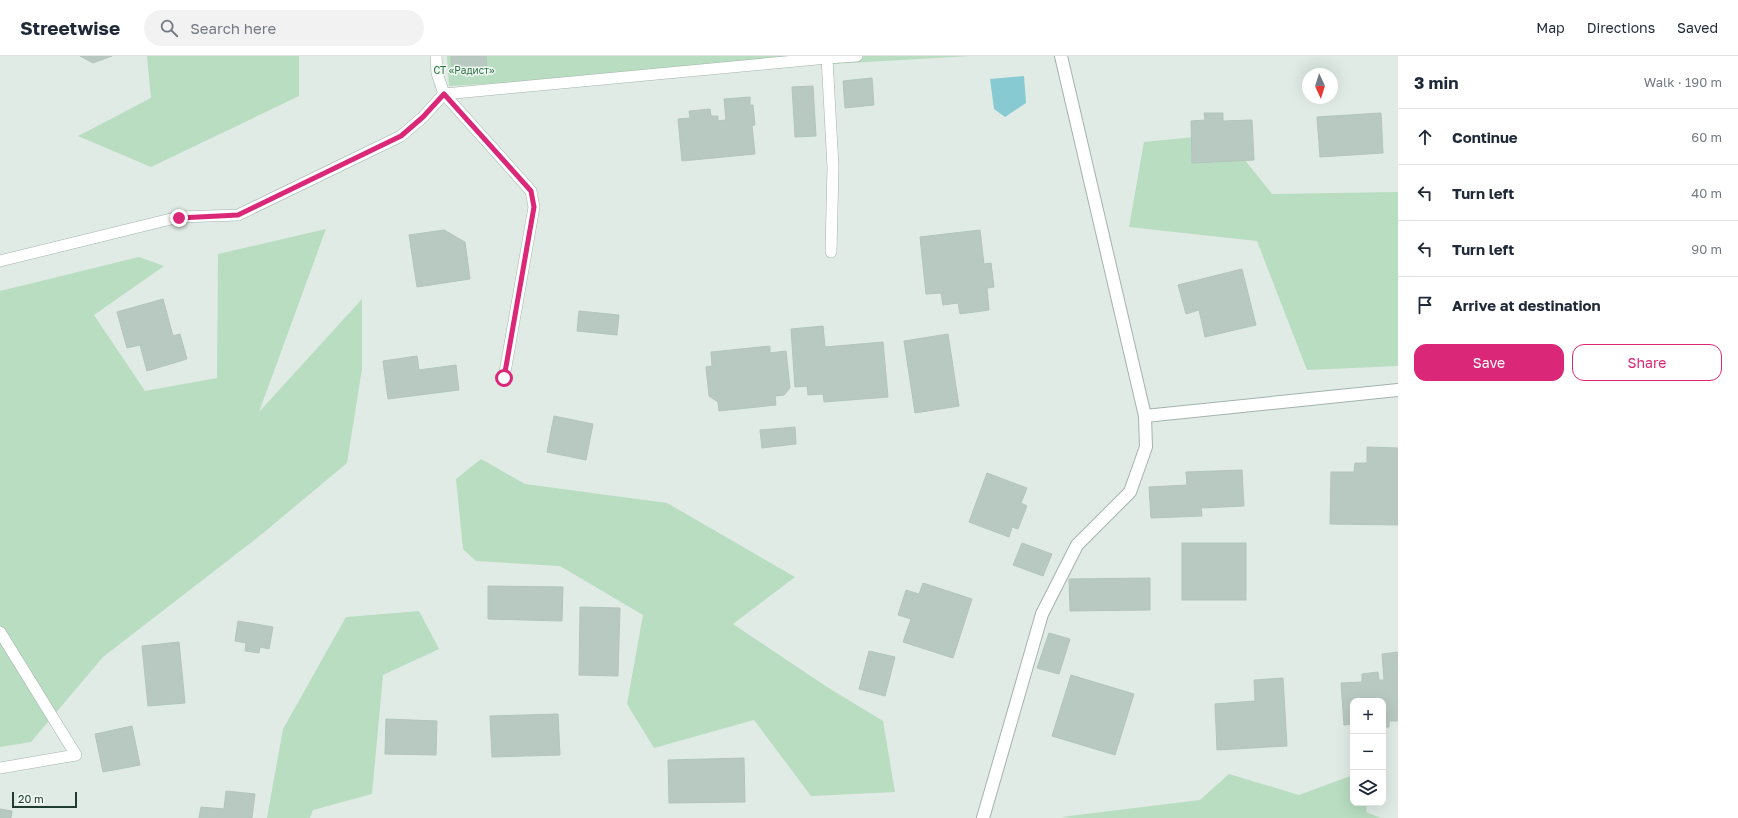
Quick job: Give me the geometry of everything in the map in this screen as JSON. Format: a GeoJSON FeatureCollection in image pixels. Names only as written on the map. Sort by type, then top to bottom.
{"type":"FeatureCollection","features":[{"type":"Feature","properties":{"kind":"street"},"geometry":{"type":"LineString","coordinates":[[982,818],[1042,614],[1077,544],[1130,492],[1146,447],[1146,416],[1061,56]]}},
{"type":"Feature","properties":{"kind":"street"},"geometry":{"type":"LineString","coordinates":[[1146,416],[1398,390]]}},
{"type":"Feature","properties":{"kind":"lane"},"geometry":{"type":"LineString","coordinates":[[436,56],[437,73],[444,94],[531,191],[534,207],[504,378]]}},
{"type":"Feature","properties":{"kind":"lane"},"geometry":{"type":"LineString","coordinates":[[0,261],[179,218],[238,215],[401,136],[423,117],[444,94],[857,56]]}},
{"type":"Feature","properties":{"kind":"lane"},"geometry":{"type":"LineString","coordinates":[[827,58],[833,167],[831,252]]}},
{"type":"Feature","properties":{"kind":"lane"},"geometry":{"type":"LineString","coordinates":[[0,632],[76,754],[0,768]]}},
{"type":"Feature","properties":{"kind":"green space"},"geometry":{"type":"Polygon","coordinates":[[[147,56],[299,56],[299,96],[151,167],[78,136],[151,98],[147,56]]]}},
{"type":"Feature","properties":{"kind":"green space","name":"СТ «Радист»"},"geometry":{"type":"Polygon","coordinates":[[[447,56],[971,56],[449,86],[447,56]]]}},
{"type":"Feature","properties":{"kind":"green space"},"geometry":{"type":"Polygon","coordinates":[[[1224,134],[1272,194],[1398,192],[1398,366],[1307,370],[1257,241],[1129,227],[1144,142],[1224,134]]]}},
{"type":"Feature","properties":{"kind":"green space"},"geometry":{"type":"Polygon","coordinates":[[[326,229],[259,412],[362,299],[362,369],[347,463],[262,534],[103,657],[31,742],[0,747],[0,291],[139,257],[164,266],[94,315],[145,391],[217,378],[218,254],[326,229]]]}},
{"type":"Feature","properties":{"kind":"green space"},"geometry":{"type":"Polygon","coordinates":[[[481,459],[525,484],[667,503],[795,577],[733,624],[827,687],[883,721],[895,792],[811,796],[754,720],[654,748],[627,704],[643,615],[560,566],[476,561],[463,549],[456,479],[481,459]]]}},
{"type":"Feature","properties":{"kind":"green space"},"geometry":{"type":"Polygon","coordinates":[[[419,611],[439,649],[383,675],[372,794],[313,810],[310,818],[267,818],[283,729],[346,617],[419,611]]]}},
{"type":"Feature","properties":{"kind":"green space"},"geometry":{"type":"Polygon","coordinates":[[[1229,774],[1299,795],[1350,776],[1350,806],[1367,806],[1366,812],[1381,818],[1061,817],[1200,800],[1229,774]]]}},
{"type":"Feature","properties":{"kind":"water"},"geometry":{"type":"Polygon","coordinates":[[[1024,76],[1026,103],[1005,117],[994,109],[990,79],[1024,76]]]}},
{"type":"Feature","properties":{"kind":"building"},"geometry":{"type":"Polygon","coordinates":[[[80,56],[112,56],[93,63],[80,56]]]}},
{"type":"Feature","properties":{"kind":"building"},"geometry":{"type":"Polygon","coordinates":[[[451,56],[486,56],[487,68],[452,71],[451,56]]]}},
{"type":"Feature","properties":{"kind":"building"},"geometry":{"type":"Polygon","coordinates":[[[872,78],[874,105],[845,108],[843,81],[872,78]]]}},
{"type":"Feature","properties":{"kind":"building"},"geometry":{"type":"Polygon","coordinates":[[[813,86],[816,136],[795,137],[792,87],[813,86]]]}},
{"type":"Feature","properties":{"kind":"building"},"geometry":{"type":"Polygon","coordinates":[[[750,97],[750,105],[753,105],[755,125],[752,126],[755,154],[682,161],[678,119],[690,118],[689,111],[710,109],[711,116],[718,116],[718,121],[726,120],[724,99],[750,97]]]}},
{"type":"Feature","properties":{"kind":"building"},"geometry":{"type":"Polygon","coordinates":[[[1204,113],[1223,113],[1223,121],[1252,120],[1254,160],[1192,163],[1191,121],[1205,120],[1204,113]]]}},
{"type":"Feature","properties":{"kind":"building"},"geometry":{"type":"Polygon","coordinates":[[[1381,113],[1383,153],[1320,157],[1317,117],[1381,113]]]}},
{"type":"Feature","properties":{"kind":"building"},"geometry":{"type":"Polygon","coordinates":[[[444,230],[465,242],[470,279],[417,287],[409,235],[444,230]]]}},
{"type":"Feature","properties":{"kind":"building"},"geometry":{"type":"Polygon","coordinates":[[[980,230],[984,264],[991,263],[994,287],[987,288],[989,310],[960,314],[958,303],[943,305],[941,293],[926,294],[920,237],[980,230]]]}},
{"type":"Feature","properties":{"kind":"building"},"geometry":{"type":"Polygon","coordinates":[[[1242,269],[1256,325],[1205,337],[1199,310],[1186,314],[1178,285],[1242,269]]]}},
{"type":"Feature","properties":{"kind":"building"},"geometry":{"type":"Polygon","coordinates":[[[163,299],[173,336],[180,334],[187,359],[147,371],[140,345],[127,348],[117,312],[163,299]]]}},
{"type":"Feature","properties":{"kind":"building"},"geometry":{"type":"Polygon","coordinates":[[[579,311],[619,315],[617,335],[577,331],[579,311]]]}},
{"type":"Feature","properties":{"kind":"building"},"geometry":{"type":"Polygon","coordinates":[[[823,326],[825,347],[883,342],[888,397],[824,402],[823,394],[808,395],[807,386],[795,387],[791,329],[823,326]]]}},
{"type":"Feature","properties":{"kind":"building"},"geometry":{"type":"Polygon","coordinates":[[[948,334],[959,406],[915,413],[904,341],[948,334]]]}},
{"type":"Feature","properties":{"kind":"building"},"geometry":{"type":"Polygon","coordinates":[[[770,346],[770,353],[786,351],[790,388],[784,395],[775,396],[776,405],[719,411],[718,402],[709,396],[706,367],[712,366],[711,352],[770,346]]]}},
{"type":"Feature","properties":{"kind":"building"},"geometry":{"type":"Polygon","coordinates":[[[417,356],[419,370],[456,365],[459,390],[388,399],[383,361],[417,356]]]}},
{"type":"Feature","properties":{"kind":"building"},"geometry":{"type":"Polygon","coordinates":[[[554,416],[593,424],[586,460],[547,452],[554,416]]]}},
{"type":"Feature","properties":{"kind":"building"},"geometry":{"type":"Polygon","coordinates":[[[795,427],[796,444],[762,448],[760,430],[795,427]]]}},
{"type":"Feature","properties":{"kind":"building"},"geometry":{"type":"Polygon","coordinates":[[[1367,447],[1398,448],[1398,525],[1330,524],[1331,472],[1354,472],[1355,463],[1367,463],[1367,447]]]}},
{"type":"Feature","properties":{"kind":"building"},"geometry":{"type":"Polygon","coordinates":[[[1242,470],[1244,506],[1201,508],[1202,516],[1151,518],[1149,487],[1187,485],[1186,472],[1242,470]]]}},
{"type":"Feature","properties":{"kind":"building"},"geometry":{"type":"Polygon","coordinates":[[[987,473],[1027,488],[1021,503],[1027,506],[1018,529],[1012,527],[1009,537],[969,522],[987,473]]]}},
{"type":"Feature","properties":{"kind":"building"},"geometry":{"type":"Polygon","coordinates":[[[1022,543],[1052,554],[1043,576],[1013,565],[1022,543]]]}},
{"type":"Feature","properties":{"kind":"building"},"geometry":{"type":"Polygon","coordinates":[[[1182,543],[1246,543],[1246,600],[1182,600],[1182,543]]]}},
{"type":"Feature","properties":{"kind":"building"},"geometry":{"type":"Polygon","coordinates":[[[1150,578],[1150,610],[1070,611],[1069,579],[1150,578]]]}},
{"type":"Feature","properties":{"kind":"building"},"geometry":{"type":"Polygon","coordinates":[[[923,583],[972,599],[953,658],[903,642],[911,619],[898,615],[906,590],[919,594],[923,583]]]}},
{"type":"Feature","properties":{"kind":"building"},"geometry":{"type":"Polygon","coordinates":[[[488,586],[563,587],[562,621],[488,619],[488,586]]]}},
{"type":"Feature","properties":{"kind":"building"},"geometry":{"type":"Polygon","coordinates":[[[580,607],[620,608],[618,676],[579,675],[580,607]]]}},
{"type":"Feature","properties":{"kind":"building"},"geometry":{"type":"Polygon","coordinates":[[[238,621],[273,627],[269,649],[260,647],[259,653],[245,651],[246,643],[235,641],[238,621]]]}},
{"type":"Feature","properties":{"kind":"building"},"geometry":{"type":"Polygon","coordinates":[[[1049,633],[1070,639],[1059,674],[1037,668],[1049,633]]]}},
{"type":"Feature","properties":{"kind":"building"},"geometry":{"type":"Polygon","coordinates":[[[179,642],[185,703],[148,706],[142,646],[179,642]]]}},
{"type":"Feature","properties":{"kind":"building"},"geometry":{"type":"Polygon","coordinates":[[[869,651],[895,657],[885,696],[859,689],[869,651]]]}},
{"type":"Feature","properties":{"kind":"building"},"geometry":{"type":"Polygon","coordinates":[[[1398,652],[1398,721],[1389,721],[1389,727],[1386,727],[1386,698],[1350,698],[1350,724],[1344,725],[1341,683],[1362,682],[1362,674],[1378,672],[1379,680],[1384,680],[1382,654],[1398,652]]]}},
{"type":"Feature","properties":{"kind":"building"},"geometry":{"type":"Polygon","coordinates":[[[1071,675],[1134,694],[1115,755],[1052,736],[1071,675]]]}},
{"type":"Feature","properties":{"kind":"building"},"geometry":{"type":"Polygon","coordinates":[[[1283,678],[1287,746],[1217,750],[1215,704],[1255,701],[1254,680],[1283,678]]]}},
{"type":"Feature","properties":{"kind":"building"},"geometry":{"type":"Polygon","coordinates":[[[558,714],[560,755],[492,757],[490,716],[558,714]]]}},
{"type":"Feature","properties":{"kind":"building"},"geometry":{"type":"Polygon","coordinates":[[[386,719],[437,721],[436,755],[385,754],[386,719]]]}},
{"type":"Feature","properties":{"kind":"building"},"geometry":{"type":"Polygon","coordinates":[[[132,726],[140,765],[103,772],[95,734],[132,726]]]}},
{"type":"Feature","properties":{"kind":"building"},"geometry":{"type":"Polygon","coordinates":[[[744,758],[745,802],[669,803],[668,760],[744,758]]]}},
{"type":"Feature","properties":{"kind":"building"},"geometry":{"type":"Polygon","coordinates":[[[226,791],[255,794],[252,818],[199,818],[201,807],[224,809],[226,791]]]}},
{"type":"Feature","properties":{"kind":"building"},"geometry":{"type":"Polygon","coordinates":[[[0,809],[12,811],[11,818],[0,818],[0,809]]]}},
{"type":"Feature","properties":{"kind":"route"},"geometry":{"type":"LineString","coordinates":[[179,218],[238,215],[401,136],[423,117],[444,94],[531,191],[534,207],[504,378]]}}]}
